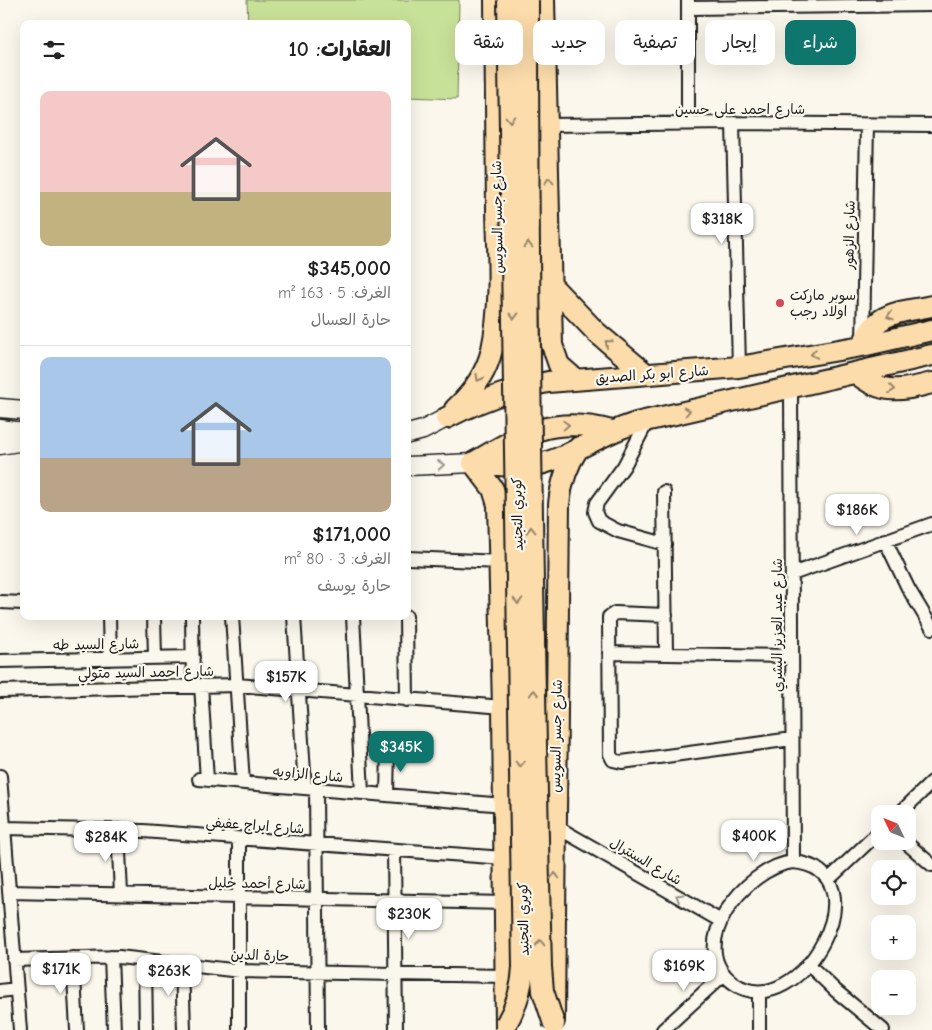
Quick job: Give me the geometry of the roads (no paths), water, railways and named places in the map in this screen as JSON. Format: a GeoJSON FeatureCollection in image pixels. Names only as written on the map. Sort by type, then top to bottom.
{"type":"FeatureCollection","features":[{"type":"Feature","properties":{"kind":"main road","name":"شارع جسر السويس"},"geometry":{"type":"LineString","coordinates":[[446,418],[466,399],[482,376],[492,350],[496,323],[498,266],[495,0]]}},
{"type":"Feature","properties":{"kind":"main road","name":"كوبري التجنيد"},"geometry":{"type":"LineString","coordinates":[[506,1027],[521,991],[523,967],[508,0]]}},
{"type":"Feature","properties":{"kind":"main road","name":"كوبري التجنيد"},"geometry":{"type":"LineString","coordinates":[[528,0],[528,284],[532,612],[541,967],[543,991],[554,1027]]}},
{"type":"Feature","properties":{"kind":"main road"},"geometry":{"type":"LineString","coordinates":[[544,0],[552,345],[554,355],[562,369],[575,380]]}},
{"type":"Feature","properties":{"kind":"main road"},"geometry":{"type":"LineString","coordinates":[[498,266],[506,273],[515,277],[525,278],[535,276],[550,264]]}},
{"type":"Feature","properties":{"kind":"main road"},"geometry":{"type":"LineString","coordinates":[[551,285],[596,332],[646,374]]}},
{"type":"Feature","properties":{"kind":"main road"},"geometry":{"type":"LineString","coordinates":[[862,346],[871,328],[883,318],[932,306]]}},
{"type":"Feature","properties":{"kind":"main road","name":"شارع ابو بكر الصديق"},"geometry":{"type":"LineString","coordinates":[[446,418],[470,405],[504,392],[548,382],[739,367],[862,346],[932,330]]}},
{"type":"Feature","properties":{"kind":"main road"},"geometry":{"type":"LineString","coordinates":[[411,466],[474,463],[526,466],[559,458],[612,431],[648,420],[932,355]]}},
{"type":"Feature","properties":{"kind":"main road"},"geometry":{"type":"LineString","coordinates":[[856,373],[872,384],[892,390],[932,384]]}},
{"type":"Feature","properties":{"kind":"main road"},"geometry":{"type":"LineString","coordinates":[[0,408],[20,410]]}},
{"type":"Feature","properties":{"kind":"main road"},"geometry":{"type":"LineString","coordinates":[[411,433],[423,430],[446,418]]}},
{"type":"Feature","properties":{"kind":"main road"},"geometry":{"type":"LineString","coordinates":[[474,463],[514,439],[537,430],[562,425],[574,425],[612,431]]}},
{"type":"Feature","properties":{"kind":"main road"},"geometry":{"type":"LineString","coordinates":[[0,429],[20,432]]}},
{"type":"Feature","properties":{"kind":"main road"},"geometry":{"type":"LineString","coordinates":[[0,445],[20,442]]}},
{"type":"Feature","properties":{"kind":"main road","name":"شارع جسر السويس"},"geometry":{"type":"LineString","coordinates":[[554,1027],[560,492],[567,468],[579,447]]}},
{"type":"Feature","properties":{"kind":"main road"},"geometry":{"type":"LineString","coordinates":[[474,463],[493,490],[498,505],[503,707],[506,1027]]}},
{"type":"Feature","properties":{"kind":"main road"},"geometry":{"type":"LineString","coordinates":[[500,592],[505,583],[513,576],[523,572],[543,574],[552,580],[558,588]]}},
{"type":"Feature","properties":{"kind":"street"},"geometry":{"type":"LineString","coordinates":[[688,123],[688,4],[932,5]]}},
{"type":"Feature","properties":{"kind":"street","name":"شارع احمد على حسين"},"geometry":{"type":"LineString","coordinates":[[548,125],[688,123],[932,125]]}},
{"type":"Feature","properties":{"kind":"street"},"geometry":{"type":"LineString","coordinates":[[733,123],[739,367]]}},
{"type":"Feature","properties":{"kind":"street","name":"شارع الزهور"},"geometry":{"type":"LineString","coordinates":[[862,346],[866,124]]}},
{"type":"Feature","properties":{"kind":"street","name":"شارع عبد العزيز البشري"},"geometry":{"type":"LineString","coordinates":[[791,387],[793,862]]}},
{"type":"Feature","properties":{"kind":"street"},"geometry":{"type":"LineString","coordinates":[[648,420],[624,466],[597,503],[595,512],[599,521],[618,531],[665,544]]}},
{"type":"Feature","properties":{"kind":"street"},"geometry":{"type":"LineString","coordinates":[[664,492],[666,654]]}},
{"type":"Feature","properties":{"kind":"street"},"geometry":{"type":"LineString","coordinates":[[792,574],[932,524]]}},
{"type":"Feature","properties":{"kind":"street"},"geometry":{"type":"LineString","coordinates":[[885,540],[908,588],[932,628]]}},
{"type":"Feature","properties":{"kind":"street"},"geometry":{"type":"LineString","coordinates":[[411,558],[500,562]]}},
{"type":"Feature","properties":{"kind":"street"},"geometry":{"type":"LineString","coordinates":[[0,602],[20,602]]}},
{"type":"Feature","properties":{"kind":"street"},"geometry":{"type":"LineString","coordinates":[[666,615],[615,613],[611,614],[608,619],[610,754],[616,762],[792,739]]}},
{"type":"Feature","properties":{"kind":"street"},"geometry":{"type":"LineString","coordinates":[[109,620],[110,659]]}},
{"type":"Feature","properties":{"kind":"street"},"geometry":{"type":"LineString","coordinates":[[154,620],[155,658]]}},
{"type":"Feature","properties":{"kind":"street"},"geometry":{"type":"LineString","coordinates":[[192,620],[193,657],[197,685]]}},
{"type":"Feature","properties":{"kind":"street"},"geometry":{"type":"LineString","coordinates":[[232,620],[243,783]]}},
{"type":"Feature","properties":{"kind":"street"},"geometry":{"type":"LineString","coordinates":[[294,620],[299,690],[317,844],[318,1030]]}},
{"type":"Feature","properties":{"kind":"street"},"geometry":{"type":"LineString","coordinates":[[353,620],[362,793]]}},
{"type":"Feature","properties":{"kind":"street"},"geometry":{"type":"LineString","coordinates":[[406,620],[407,700]]}},
{"type":"Feature","properties":{"kind":"street"},"geometry":{"type":"LineString","coordinates":[[608,653],[792,656]]}},
{"type":"Feature","properties":{"kind":"street","name":"شارع السيد طه"},"geometry":{"type":"LineString","coordinates":[[0,661],[193,657]]}},
{"type":"Feature","properties":{"kind":"street","name":"شارع الزاويه"},"geometry":{"type":"LineString","coordinates":[[197,685],[203,779],[504,805]]}},
{"type":"Feature","properties":{"kind":"street","name":"شارع احمد السيد متولي"},"geometry":{"type":"LineString","coordinates":[[0,691],[237,685],[503,707]]}},
{"type":"Feature","properties":{"kind":"street"},"geometry":{"type":"LineString","coordinates":[[387,795],[388,749]]}},
{"type":"Feature","properties":{"kind":"street"},"geometry":{"type":"LineString","coordinates":[[0,776],[6,886],[20,1030]]}},
{"type":"Feature","properties":{"kind":"street"},"geometry":{"type":"LineString","coordinates":[[908,805],[932,782]]}},
{"type":"Feature","properties":{"kind":"street","name":"شارع السنترال"},"geometry":{"type":"LineString","coordinates":[[555,826],[721,921]]}},
{"type":"Feature","properties":{"kind":"street","name":"شارع ابراج عفيفي"},"geometry":{"type":"LineString","coordinates":[[4,828],[143,831],[504,858]]}},
{"type":"Feature","properties":{"kind":"street"},"geometry":{"type":"LineString","coordinates":[[118,830],[121,894]]}},
{"type":"Feature","properties":{"kind":"street"},"geometry":{"type":"LineString","coordinates":[[239,839],[239,1030]]}},
{"type":"Feature","properties":{"kind":"street"},"geometry":{"type":"LineString","coordinates":[[828,880],[871,840]]}},
{"type":"Feature","properties":{"kind":"street"},"geometry":{"type":"LineString","coordinates":[[394,850],[396,1030]]}},
{"type":"Feature","properties":{"kind":"street"},"geometry":{"type":"LineString","coordinates":[[914,850],[932,865]]}},
{"type":"Feature","properties":{"kind":"street"},"geometry":{"type":"LineString","coordinates":[[793,862],[809,865],[823,874],[828,880],[835,900],[832,919],[822,943],[808,964],[795,976],[780,987],[759,992],[736,985],[724,974],[719,966],[715,949],[721,921],[737,895],[752,880],[777,865],[793,862]]}},
{"type":"Feature","properties":{"kind":"street","name":"شارع أحمد خليل"},"geometry":{"type":"LineString","coordinates":[[6,886],[121,894],[505,903]]}},
{"type":"Feature","properties":{"kind":"street"},"geometry":{"type":"LineString","coordinates":[[110,957],[114,1030]]}},
{"type":"Feature","properties":{"kind":"street","name":"حارة الدين"},"geometry":{"type":"LineString","coordinates":[[14,960],[110,957],[240,970],[506,976]]}},
{"type":"Feature","properties":{"kind":"street"},"geometry":{"type":"LineString","coordinates":[[74,958],[77,1030]]}},
{"type":"Feature","properties":{"kind":"street"},"geometry":{"type":"LineString","coordinates":[[145,960],[146,1030]]}},
{"type":"Feature","properties":{"kind":"street"},"geometry":{"type":"LineString","coordinates":[[182,964],[184,1030]]}},
{"type":"Feature","properties":{"kind":"street"},"geometry":{"type":"LineString","coordinates":[[808,964],[883,1030]]}},
{"type":"Feature","properties":{"kind":"street"},"geometry":{"type":"LineString","coordinates":[[663,1030],[724,974]]}},
{"type":"Feature","properties":{"kind":"street"},"geometry":{"type":"LineString","coordinates":[[0,991],[16,989]]}},
{"type":"Feature","properties":{"kind":"street"},"geometry":{"type":"LineString","coordinates":[[759,992],[759,1030]]}},
{"type":"Feature","properties":{"kind":"place","name":"سوبر ماركت اولاد رجب"},"geometry":{"type":"Point","coordinates":[780,303]}}]}
